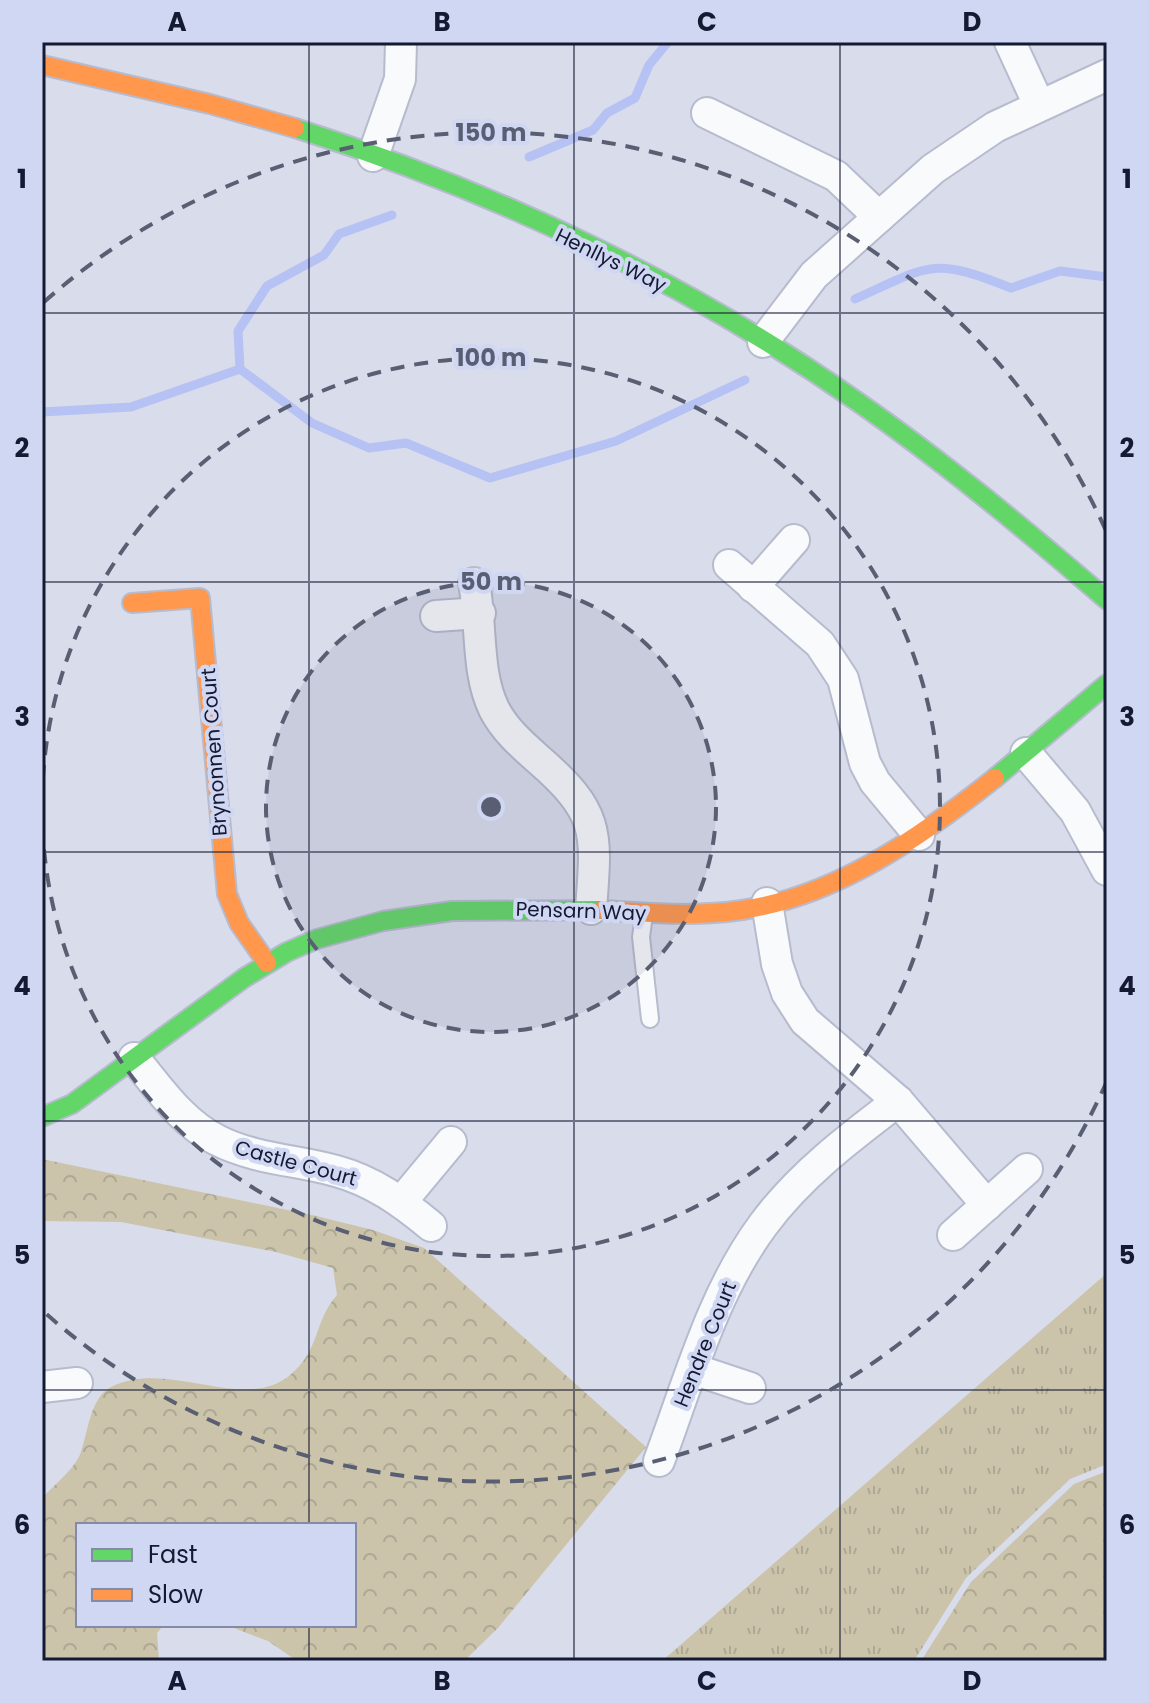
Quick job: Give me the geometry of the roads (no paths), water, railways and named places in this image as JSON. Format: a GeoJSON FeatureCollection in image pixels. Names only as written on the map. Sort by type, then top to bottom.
{"type":"FeatureCollection","features":[{"type":"Feature","properties":{"kind":"street"},"geometry":{"type":"LineString","coordinates":[[373,156],[400,79],[401,42]]}},
{"type":"Feature","properties":{"kind":"street"},"geometry":{"type":"LineString","coordinates":[[1010,42],[1039,105]]}},
{"type":"Feature","properties":{"kind":"street","name":"Henllys Way"},"geometry":{"type":"LineString","coordinates":[[42,65],[268,120],[373,156],[561,235],[676,291],[815,373],[930,454],[1107,600]]}},
{"type":"Feature","properties":{"kind":"street"},"geometry":{"type":"LineString","coordinates":[[763,342],[814,275],[933,169],[995,127],[1107,75]]}},
{"type":"Feature","properties":{"kind":"street"},"geometry":{"type":"LineString","coordinates":[[707,113],[836,176],[879,217]]}},
{"type":"Feature","properties":{"kind":"street"},"geometry":{"type":"LineString","coordinates":[[753,587],[794,540]]}},
{"type":"Feature","properties":{"kind":"street"},"geometry":{"type":"LineString","coordinates":[[729,565],[820,644],[843,679],[865,763],[875,782],[919,835]]}},
{"type":"Feature","properties":{"kind":"street"},"geometry":{"type":"LineString","coordinates":[[474,583],[480,613],[485,687],[495,712],[530,752],[571,788],[592,826],[595,852],[591,909]]}},
{"type":"Feature","properties":{"kind":"street","name":"Brynonnen Court"},"geometry":{"type":"LineString","coordinates":[[132,603],[198,586],[210,677],[218,820],[227,894],[239,923],[267,963]]}},
{"type":"Feature","properties":{"kind":"street"},"geometry":{"type":"LineString","coordinates":[[436,616],[480,613]]}},
{"type":"Feature","properties":{"kind":"street","name":"Pensarn Way"},"geometry":{"type":"LineString","coordinates":[[42,1117],[72,1104],[267,963],[316,939],[383,920],[517,908],[712,913],[767,903],[822,887],[858,871],[919,835],[1026,753],[1107,684]]}},
{"type":"Feature","properties":{"kind":"street"},"geometry":{"type":"LineString","coordinates":[[1026,753],[1075,811],[1107,870]]}},
{"type":"Feature","properties":{"kind":"street"},"geometry":{"type":"LineString","coordinates":[[767,903],[777,964],[787,993],[805,1021],[898,1101],[987,1205]]}},
{"type":"Feature","properties":{"kind":"street","name":"Castle Court"},"geometry":{"type":"LineString","coordinates":[[134,1058],[182,1115],[215,1140],[261,1157],[337,1171],[370,1183],[402,1201],[431,1226]]}},
{"type":"Feature","properties":{"kind":"street","name":"Hendre Court"},"geometry":{"type":"LineString","coordinates":[[659,1461],[727,1282],[762,1226],[796,1186],[898,1101]]}},
{"type":"Feature","properties":{"kind":"street"},"geometry":{"type":"LineString","coordinates":[[402,1201],[451,1142]]}},
{"type":"Feature","properties":{"kind":"street"},"geometry":{"type":"LineString","coordinates":[[953,1235],[1027,1169]]}},
{"type":"Feature","properties":{"kind":"street"},"geometry":{"type":"LineString","coordinates":[[693,1369],[750,1388]]}},
{"type":"Feature","properties":{"kind":"street"},"geometry":{"type":"LineString","coordinates":[[42,1387],[77,1383]]}},
{"type":"Feature","properties":{"kind":"lane"},"geometry":{"type":"LineString","coordinates":[[644,913],[641,937],[650,1019]]}},
{"type":"Feature","properties":{"kind":"waterway"},"geometry":{"type":"LineString","coordinates":[[529,157],[593,130],[607,113],[635,98],[649,65],[668,42]]}},
{"type":"Feature","properties":{"kind":"waterway"},"geometry":{"type":"LineString","coordinates":[[42,412],[131,407],[240,369],[238,331],[267,286],[324,255],[339,234],[392,215]]}},
{"type":"Feature","properties":{"kind":"waterway"},"geometry":{"type":"LineString","coordinates":[[855,299],[900,278],[932,269],[964,271],[1011,288],[1060,271],[1107,277]]}},
{"type":"Feature","properties":{"kind":"waterway"},"geometry":{"type":"LineString","coordinates":[[240,369],[312,423],[369,448],[406,443],[490,478],[616,441],[745,380]]}}]}
